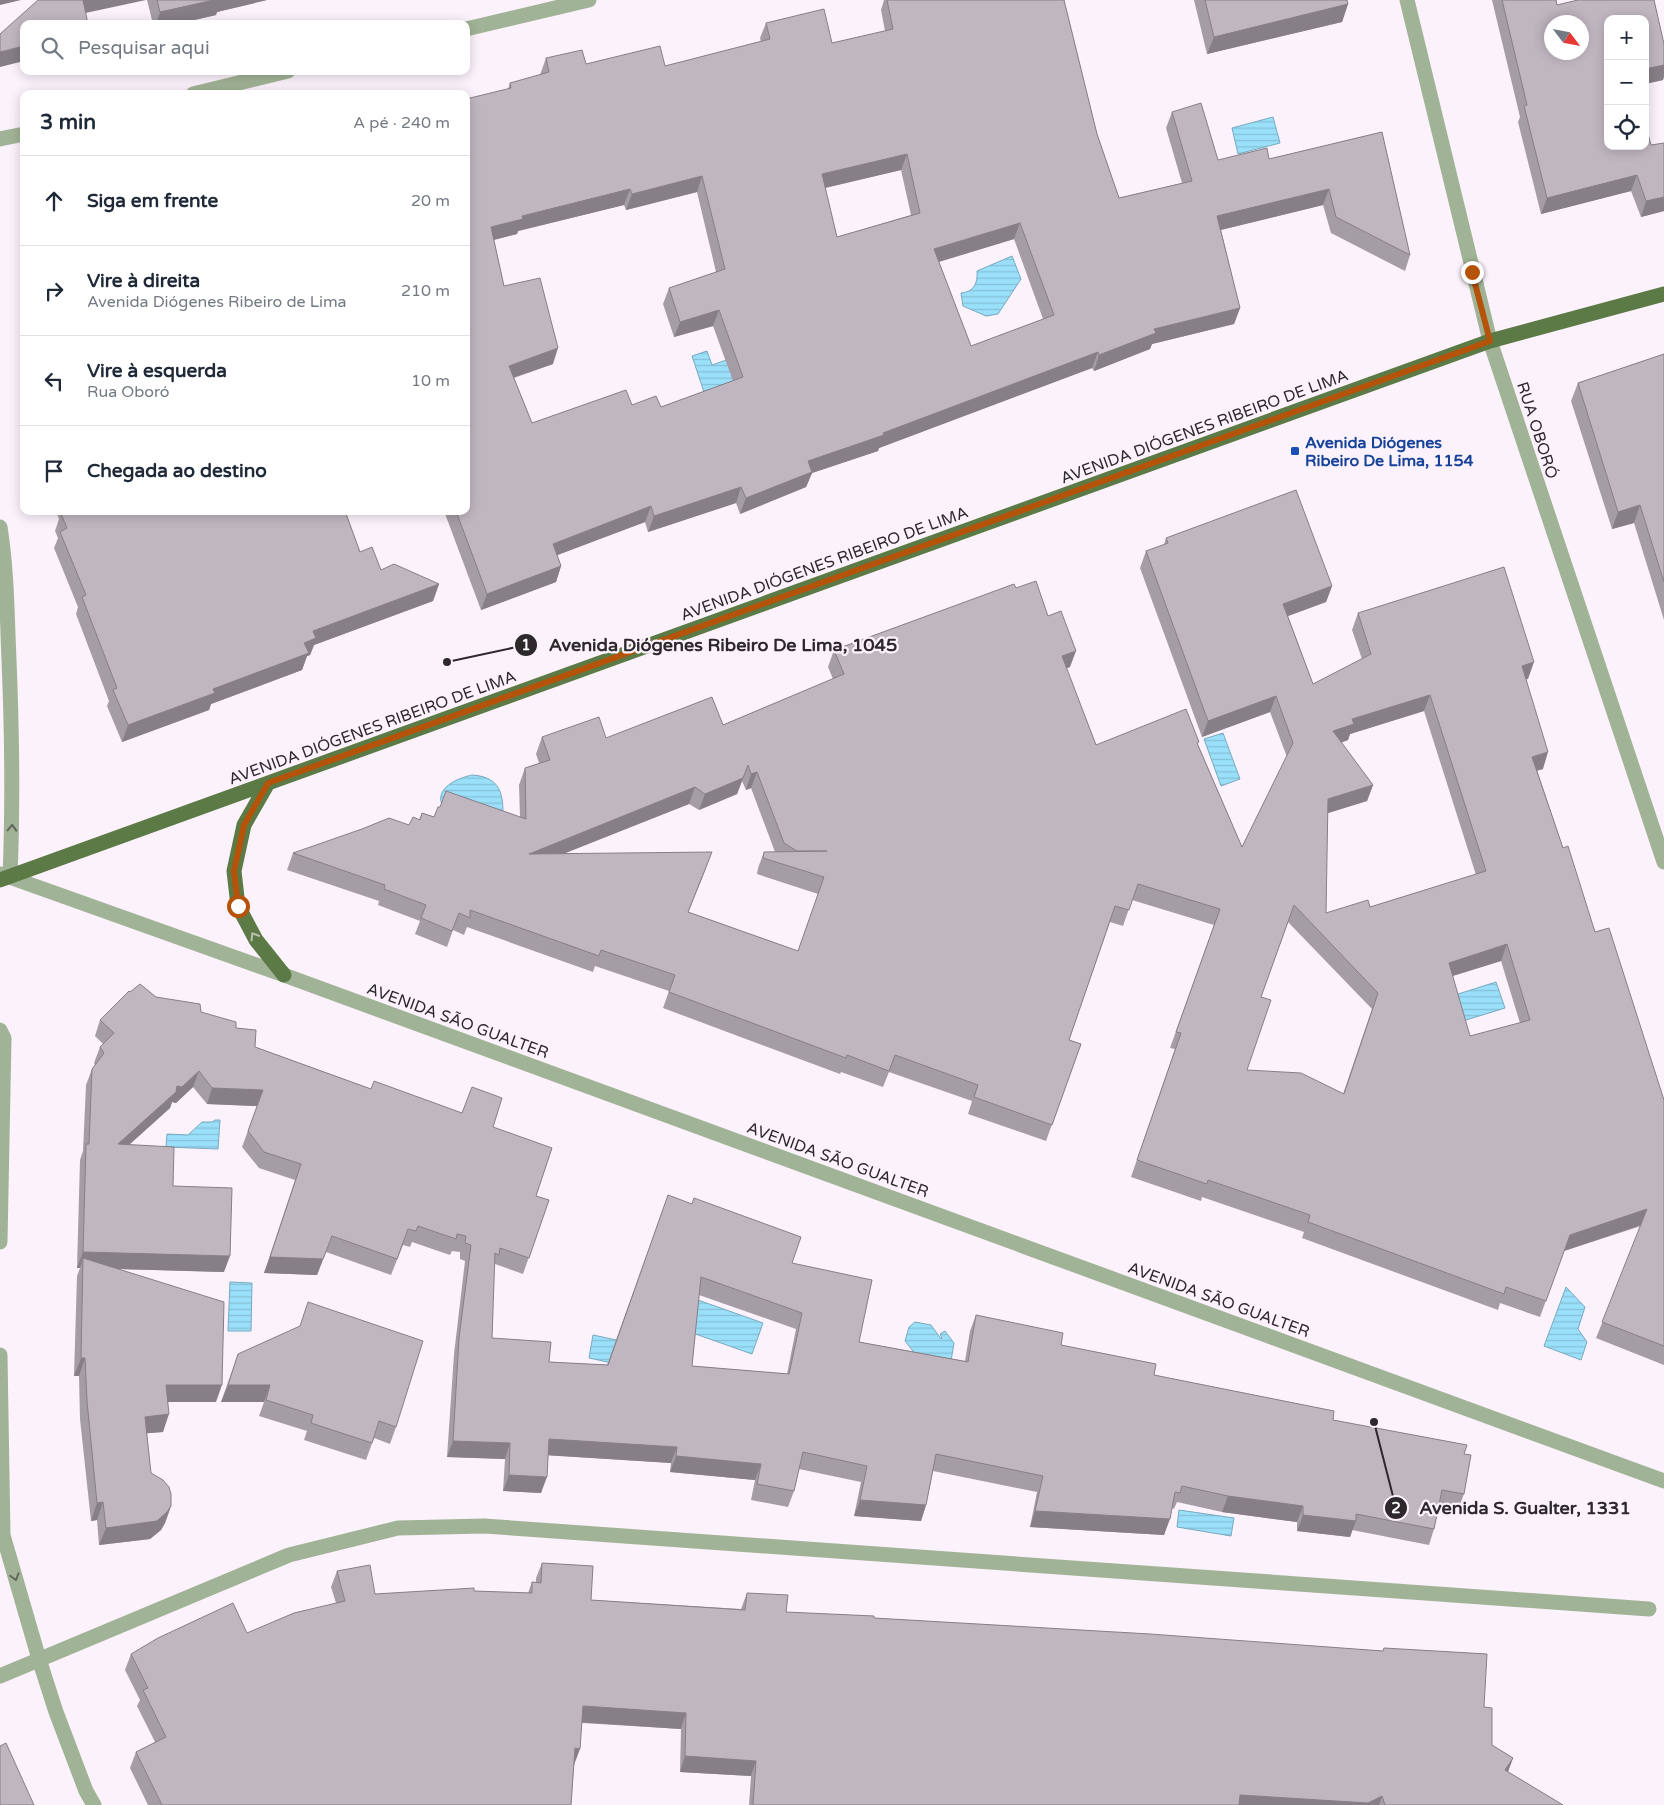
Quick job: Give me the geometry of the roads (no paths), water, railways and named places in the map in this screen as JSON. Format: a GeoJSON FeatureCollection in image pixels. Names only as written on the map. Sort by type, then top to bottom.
{"type":"FeatureCollection","features":[{"type":"Feature","properties":{"kind":"main road","name":"AVENIDA DIÓGENES RIBEIRO DE LIMA"},"geometry":{"type":"LineString","coordinates":[[3,877],[1490,341],[1664,294]]}},
{"type":"Feature","properties":{"kind":"main road"},"geometry":{"type":"LineString","coordinates":[[268,783],[244,825],[234,871],[238,906],[256,940],[284,974]]}},
{"type":"Feature","properties":{"kind":"street"},"geometry":{"type":"LineString","coordinates":[[470,28],[589,0]]}},
{"type":"Feature","properties":{"kind":"street","name":"RUA OBORÓ"},"geometry":{"type":"LineString","coordinates":[[1407,0],[1490,341],[1664,862]]}},
{"type":"Feature","properties":{"kind":"street"},"geometry":{"type":"LineString","coordinates":[[210,90],[271,75]]}},
{"type":"Feature","properties":{"kind":"street"},"geometry":{"type":"LineString","coordinates":[[0,139],[20,135]]}},
{"type":"Feature","properties":{"kind":"street"},"geometry":{"type":"LineString","coordinates":[[0,527],[5,558],[12,729],[13,811],[3,877]]}},
{"type":"Feature","properties":{"kind":"street","name":"AVENIDA SÃO GUALTER"},"geometry":{"type":"LineString","coordinates":[[3,877],[284,974],[1664,1481]]}},
{"type":"Feature","properties":{"kind":"street"},"geometry":{"type":"LineString","coordinates":[[0,1030],[4,1038],[0,1242]]}},
{"type":"Feature","properties":{"kind":"street"},"geometry":{"type":"LineString","coordinates":[[0,1355],[3,1535],[56,1712],[86,1791],[94,1805]]}},
{"type":"Feature","properties":{"kind":"street"},"geometry":{"type":"LineString","coordinates":[[0,1676],[289,1555],[398,1528],[484,1526],[1649,1609]]}},
{"type":"Feature","properties":{"kind":"water"},"geometry":{"type":"Polygon","coordinates":[[[1273,117],[1280,143],[1238,154],[1232,128],[1273,117]]]}},
{"type":"Feature","properties":{"kind":"water"},"geometry":{"type":"Polygon","coordinates":[[[1012,256],[1021,279],[998,314],[986,316],[963,306],[961,293],[972,289],[977,279],[977,271],[1012,256]]]}},
{"type":"Feature","properties":{"kind":"water"},"geometry":{"type":"Polygon","coordinates":[[[707,351],[712,365],[752,351],[760,375],[705,395],[692,356],[707,351]]]}},
{"type":"Feature","properties":{"kind":"water"},"geometry":{"type":"Polygon","coordinates":[[[1223,733],[1240,779],[1221,786],[1204,739],[1223,733]]]}},
{"type":"Feature","properties":{"kind":"water"},"geometry":{"type":"Polygon","coordinates":[[[472,775],[491,780],[497,786],[502,800],[503,828],[443,807],[441,794],[444,789],[454,781],[472,775]]]}},
{"type":"Feature","properties":{"kind":"water"},"geometry":{"type":"Polygon","coordinates":[[[1496,982],[1505,1008],[1463,1021],[1455,995],[1496,982]]]}},
{"type":"Feature","properties":{"kind":"water"},"geometry":{"type":"Polygon","coordinates":[[[220,1120],[218,1149],[166,1147],[167,1134],[188,1135],[202,1122],[212,1122],[220,1120]]]}},
{"type":"Feature","properties":{"kind":"water"},"geometry":{"type":"Polygon","coordinates":[[[230,1282],[252,1283],[251,1331],[228,1331],[230,1282]]]}},
{"type":"Feature","properties":{"kind":"water"},"geometry":{"type":"Polygon","coordinates":[[[1566,1287],[1585,1307],[1578,1329],[1587,1342],[1581,1360],[1544,1346],[1566,1287]]]}},
{"type":"Feature","properties":{"kind":"water"},"geometry":{"type":"Polygon","coordinates":[[[698,1300],[763,1323],[752,1354],[687,1331],[698,1300]]]}},
{"type":"Feature","properties":{"kind":"water"},"geometry":{"type":"Polygon","coordinates":[[[915,1322],[931,1325],[941,1339],[940,1334],[945,1331],[954,1343],[951,1361],[920,1360],[905,1341],[909,1327],[915,1322]]]}},
{"type":"Feature","properties":{"kind":"water"},"geometry":{"type":"Polygon","coordinates":[[[593,1335],[640,1345],[635,1368],[589,1358],[593,1335]]]}},
{"type":"Feature","properties":{"kind":"water"},"geometry":{"type":"Polygon","coordinates":[[[1179,1510],[1234,1518],[1231,1536],[1177,1527],[1179,1510]]]}},
{"type":"Feature","properties":{"kind":"place","name":"Avenida Diógenes Ribeiro De Lima, 1154"},"geometry":{"type":"Point","coordinates":[1295,451]}},
{"type":"Feature","properties":{"kind":"place","name":"Avenida Diógenes Ribeiro De Lima, 1045"},"geometry":{"type":"Point","coordinates":[447,662]}},
{"type":"Feature","properties":{"kind":"place","name":"Avenida S. Gualter, 1331"},"geometry":{"type":"Point","coordinates":[1374,1422]}}]}
